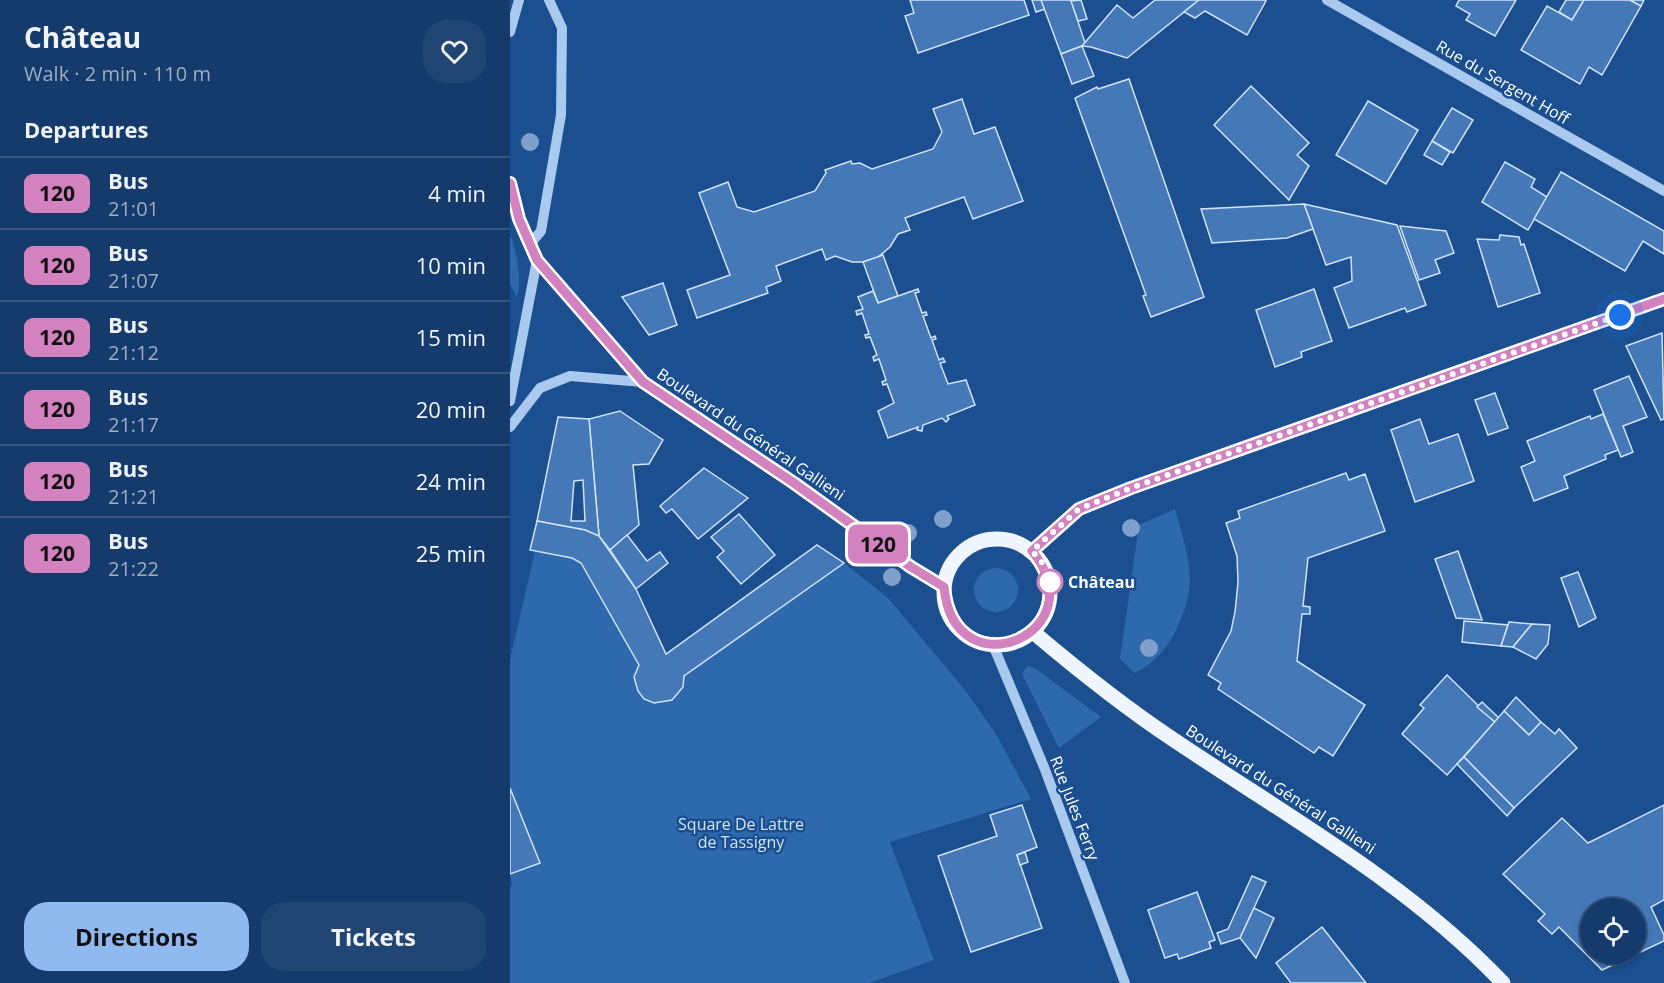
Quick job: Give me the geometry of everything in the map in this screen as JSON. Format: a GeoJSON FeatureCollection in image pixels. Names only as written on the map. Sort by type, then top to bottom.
{"type":"FeatureCollection","features":[{"type":"Feature","properties":{"kind":"main road"},"geometry":{"type":"LineString","coordinates":[[1002,539],[1018,543],[1032,551],[1044,565],[1050,582],[1050,600],[1044,618],[1033,632],[1007,645],[976,642],[957,626],[945,604],[944,587],[948,571],[957,556],[970,546],[985,540],[1002,539]]}},
{"type":"Feature","properties":{"kind":"main road","name":"Boulevard du Général Gallieni"},"geometry":{"type":"LineString","coordinates":[[1033,632],[1171,738],[1377,874],[1435,920],[1503,983]]}},
{"type":"Feature","properties":{"kind":"street"},"geometry":{"type":"LineString","coordinates":[[510,32],[519,0]]}},
{"type":"Feature","properties":{"kind":"street"},"geometry":{"type":"LineString","coordinates":[[531,243],[541,231],[561,115],[562,28],[549,0]]}},
{"type":"Feature","properties":{"kind":"street","name":"Rue du Sergent Hoff"},"geometry":{"type":"LineString","coordinates":[[1328,0],[1664,191]]}},
{"type":"Feature","properties":{"kind":"street"},"geometry":{"type":"LineString","coordinates":[[510,183],[519,219],[537,260],[510,401]]}},
{"type":"Feature","properties":{"kind":"street","name":"Boulevard du Général Gallieni"},"geometry":{"type":"LineString","coordinates":[[537,260],[643,382],[794,483],[911,567],[944,587]]}},
{"type":"Feature","properties":{"kind":"street"},"geometry":{"type":"LineString","coordinates":[[1032,551],[1079,509],[1120,492],[1664,299]]}},
{"type":"Feature","properties":{"kind":"street"},"geometry":{"type":"LineString","coordinates":[[510,427],[540,388],[570,376],[643,382]]}},
{"type":"Feature","properties":{"kind":"street","name":"Rue Jules Ferry"},"geometry":{"type":"LineString","coordinates":[[993,645],[1044,767],[1125,983]]}},
{"type":"Feature","properties":{"kind":"green space"},"geometry":{"type":"Polygon","coordinates":[[[510,238],[512,238],[516,253],[518,268],[517,297],[510,284],[510,238]]]}},
{"type":"Feature","properties":{"kind":"green space"},"geometry":{"type":"Polygon","coordinates":[[[1175,509],[1187,556],[1190,583],[1188,598],[1176,630],[1168,643],[1154,660],[1135,673],[1120,659],[1139,525],[1175,509]]]}},
{"type":"Feature","properties":{"kind":"green space","name":"Square De Lattre de Tassigny"},"geometry":{"type":"Polygon","coordinates":[[[535,551],[572,558],[581,563],[639,665],[636,674],[638,689],[647,700],[654,702],[672,700],[683,687],[684,676],[844,563],[888,598],[965,690],[996,734],[1031,799],[890,842],[934,960],[869,983],[510,983],[510,889],[512,884],[510,873],[510,660],[535,551]]]}},
{"type":"Feature","properties":{"kind":"green space"},"geometry":{"type":"Polygon","coordinates":[[[996,568],[1012,574],[1018,590],[1012,606],[996,612],[980,606],[974,590],[980,574],[996,568]]]}},
{"type":"Feature","properties":{"kind":"green space"},"geometry":{"type":"Polygon","coordinates":[[[1028,666],[1036,669],[1101,717],[1059,748],[1023,676],[1028,666]]]}},
{"type":"Feature","properties":{"kind":"building"},"geometry":{"type":"Polygon","coordinates":[[[910,0],[1024,0],[1029,15],[918,53],[905,16],[914,13],[910,0]]]}},
{"type":"Feature","properties":{"kind":"building"},"geometry":{"type":"Polygon","coordinates":[[[1032,0],[1041,0],[1045,9],[1036,12],[1032,0]]]}},
{"type":"Feature","properties":{"kind":"building"},"geometry":{"type":"Polygon","coordinates":[[[1041,0],[1071,0],[1085,43],[1082,46],[1061,54],[1041,0]]]}},
{"type":"Feature","properties":{"kind":"building"},"geometry":{"type":"Polygon","coordinates":[[[1081,0],[1087,19],[1078,21],[1071,1],[1081,0]]]}},
{"type":"Feature","properties":{"kind":"building"},"geometry":{"type":"Polygon","coordinates":[[[1155,0],[1199,0],[1127,58],[1082,46],[1117,5],[1133,18],[1155,0]]]}},
{"type":"Feature","properties":{"kind":"building"},"geometry":{"type":"Polygon","coordinates":[[[1199,0],[1266,1],[1247,35],[1205,11],[1195,18],[1184,12],[1199,0]]]}},
{"type":"Feature","properties":{"kind":"building"},"geometry":{"type":"Polygon","coordinates":[[[1459,0],[1516,0],[1495,36],[1466,20],[1470,14],[1456,6],[1459,0]]]}},
{"type":"Feature","properties":{"kind":"building"},"geometry":{"type":"Polygon","coordinates":[[[1566,0],[1584,0],[1572,20],[1559,12],[1566,0]]]}},
{"type":"Feature","properties":{"kind":"building"},"geometry":{"type":"Polygon","coordinates":[[[1584,0],[1630,0],[1641,6],[1602,75],[1589,67],[1580,84],[1521,50],[1547,6],[1572,20],[1584,0]]]}},
{"type":"Feature","properties":{"kind":"building"},"geometry":{"type":"Polygon","coordinates":[[[1630,0],[1644,0],[1641,6],[1630,0]]]}},
{"type":"Feature","properties":{"kind":"building"},"geometry":{"type":"Polygon","coordinates":[[[1082,46],[1094,76],[1072,84],[1061,54],[1082,46]]]}},
{"type":"Feature","properties":{"kind":"building"},"geometry":{"type":"Polygon","coordinates":[[[1129,79],[1204,297],[1151,317],[1143,296],[1146,295],[1075,98],[1097,87],[1098,89],[1129,79]]]}},
{"type":"Feature","properties":{"kind":"building"},"geometry":{"type":"Polygon","coordinates":[[[1251,86],[1309,143],[1297,155],[1309,166],[1289,200],[1214,125],[1251,86]]]}},
{"type":"Feature","properties":{"kind":"building"},"geometry":{"type":"Polygon","coordinates":[[[962,99],[974,134],[995,127],[1023,201],[973,219],[964,197],[905,218],[910,230],[898,234],[890,247],[877,258],[852,262],[835,256],[826,260],[822,249],[776,266],[781,281],[766,287],[768,293],[697,318],[687,290],[730,275],[699,193],[728,182],[737,207],[754,212],[815,191],[826,173],[825,170],[851,161],[852,164],[860,163],[872,169],[933,149],[942,132],[933,109],[962,99]]]}},
{"type":"Feature","properties":{"kind":"building"},"geometry":{"type":"Polygon","coordinates":[[[1368,101],[1418,130],[1386,184],[1336,155],[1368,101]]]}},
{"type":"Feature","properties":{"kind":"building"},"geometry":{"type":"Polygon","coordinates":[[[1452,108],[1473,120],[1453,153],[1432,141],[1452,108]]]}},
{"type":"Feature","properties":{"kind":"building"},"geometry":{"type":"Polygon","coordinates":[[[1432,141],[1450,152],[1442,165],[1424,155],[1432,141]]]}},
{"type":"Feature","properties":{"kind":"building"},"geometry":{"type":"Polygon","coordinates":[[[1505,162],[1535,179],[1531,187],[1547,197],[1528,230],[1482,202],[1505,162]]]}},
{"type":"Feature","properties":{"kind":"building"},"geometry":{"type":"Polygon","coordinates":[[[1561,172],[1664,231],[1664,254],[1643,241],[1625,271],[1534,219],[1561,172]]]}},
{"type":"Feature","properties":{"kind":"building"},"geometry":{"type":"Polygon","coordinates":[[[1304,204],[1397,225],[1426,305],[1407,312],[1405,308],[1349,328],[1334,288],[1352,281],[1351,257],[1326,265],[1304,204]]]}},
{"type":"Feature","properties":{"kind":"building"},"geometry":{"type":"Polygon","coordinates":[[[1304,204],[1313,229],[1287,238],[1212,243],[1201,209],[1304,204]]]}},
{"type":"Feature","properties":{"kind":"building"},"geometry":{"type":"Polygon","coordinates":[[[1400,226],[1446,231],[1454,253],[1435,260],[1440,273],[1419,280],[1400,226]]]}},
{"type":"Feature","properties":{"kind":"building"},"geometry":{"type":"Polygon","coordinates":[[[1500,235],[1519,237],[1521,245],[1524,244],[1540,293],[1498,307],[1477,239],[1499,240],[1500,235]]]}},
{"type":"Feature","properties":{"kind":"building"},"geometry":{"type":"Polygon","coordinates":[[[883,255],[898,296],[878,303],[863,262],[883,255]]]}},
{"type":"Feature","properties":{"kind":"building"},"geometry":{"type":"Polygon","coordinates":[[[663,283],[677,325],[649,335],[622,297],[663,283]]]}},
{"type":"Feature","properties":{"kind":"building"},"geometry":{"type":"Polygon","coordinates":[[[918,289],[919,292],[915,293],[922,313],[926,312],[927,315],[923,316],[931,338],[935,336],[936,339],[932,340],[939,360],[943,358],[945,362],[940,363],[948,384],[966,380],[975,405],[947,416],[949,419],[946,422],[942,418],[923,425],[922,431],[917,430],[918,427],[888,438],[878,411],[894,403],[887,384],[883,385],[882,382],[886,380],[879,359],[874,361],[873,357],[877,355],[870,337],[866,338],[865,335],[869,334],[862,313],[857,315],[856,311],[863,309],[858,297],[873,291],[878,303],[918,289]]]}},
{"type":"Feature","properties":{"kind":"building"},"geometry":{"type":"Polygon","coordinates":[[[1314,289],[1332,341],[1301,352],[1302,357],[1275,367],[1256,310],[1314,289]]]}},
{"type":"Feature","properties":{"kind":"building"},"geometry":{"type":"Polygon","coordinates":[[[1662,333],[1664,419],[1661,420],[1626,346],[1662,333]]]}},
{"type":"Feature","properties":{"kind":"building"},"geometry":{"type":"Polygon","coordinates":[[[1629,376],[1647,417],[1623,426],[1633,452],[1621,457],[1594,390],[1629,376]]]}},
{"type":"Feature","properties":{"kind":"building"},"geometry":{"type":"Polygon","coordinates":[[[1495,393],[1508,428],[1488,435],[1475,400],[1495,393]]]}},
{"type":"Feature","properties":{"kind":"building"},"geometry":{"type":"Polygon","coordinates":[[[620,411],[663,440],[649,464],[633,465],[639,525],[610,550],[599,536],[589,419],[620,411]]]}},
{"type":"Feature","properties":{"kind":"building"},"geometry":{"type":"Polygon","coordinates":[[[1603,414],[1618,450],[1605,455],[1606,459],[1564,476],[1568,488],[1534,501],[1521,467],[1535,461],[1527,441],[1590,416],[1591,419],[1603,414]]]}},
{"type":"Feature","properties":{"kind":"building"},"geometry":{"type":"Polygon","coordinates":[[[558,417],[589,419],[599,536],[585,530],[537,521],[558,417]],[[583,480],[574,481],[571,521],[585,521],[583,480]]]}},
{"type":"Feature","properties":{"kind":"building"},"geometry":{"type":"Polygon","coordinates":[[[1420,419],[1429,444],[1458,434],[1474,481],[1415,502],[1391,430],[1420,419]]]}},
{"type":"Feature","properties":{"kind":"building"},"geometry":{"type":"Polygon","coordinates":[[[704,468],[748,498],[698,539],[672,509],[666,513],[660,506],[704,468]]]}},
{"type":"Feature","properties":{"kind":"building"},"geometry":{"type":"Polygon","coordinates":[[[1346,473],[1349,480],[1365,474],[1385,531],[1308,558],[1303,606],[1310,607],[1310,614],[1302,614],[1297,661],[1365,705],[1333,756],[1319,747],[1314,753],[1218,689],[1221,683],[1208,675],[1231,631],[1235,612],[1238,582],[1237,556],[1226,523],[1240,518],[1238,511],[1346,473]]]}},
{"type":"Feature","properties":{"kind":"building"},"geometry":{"type":"Polygon","coordinates":[[[739,514],[775,555],[741,584],[717,557],[724,551],[711,537],[739,514]]]}},
{"type":"Feature","properties":{"kind":"building"},"geometry":{"type":"Polygon","coordinates":[[[537,521],[585,530],[599,536],[636,589],[666,654],[817,545],[844,563],[684,676],[683,687],[672,700],[654,703],[644,699],[638,691],[634,677],[639,665],[581,563],[572,558],[530,550],[537,521]]]}},
{"type":"Feature","properties":{"kind":"building"},"geometry":{"type":"Polygon","coordinates":[[[627,535],[647,561],[660,552],[668,563],[636,589],[610,550],[627,535]]]}},
{"type":"Feature","properties":{"kind":"building"},"geometry":{"type":"Polygon","coordinates":[[[1458,551],[1482,620],[1456,618],[1435,559],[1458,551]]]}},
{"type":"Feature","properties":{"kind":"building"},"geometry":{"type":"Polygon","coordinates":[[[1578,572],[1596,618],[1579,627],[1561,578],[1578,572]]]}},
{"type":"Feature","properties":{"kind":"building"},"geometry":{"type":"Polygon","coordinates":[[[1464,621],[1508,625],[1501,646],[1462,642],[1464,621]]]}},
{"type":"Feature","properties":{"kind":"building"},"geometry":{"type":"Polygon","coordinates":[[[1509,622],[1532,624],[1513,647],[1501,646],[1509,622]]]}},
{"type":"Feature","properties":{"kind":"building"},"geometry":{"type":"Polygon","coordinates":[[[1532,624],[1550,625],[1548,644],[1536,659],[1513,647],[1532,624]]]}},
{"type":"Feature","properties":{"kind":"building"},"geometry":{"type":"Polygon","coordinates":[[[1447,675],[1495,722],[1447,775],[1402,734],[1424,708],[1420,705],[1447,675]]]}},
{"type":"Feature","properties":{"kind":"building"},"geometry":{"type":"Polygon","coordinates":[[[1516,697],[1541,722],[1529,735],[1504,711],[1516,697]]]}},
{"type":"Feature","properties":{"kind":"building"},"geometry":{"type":"Polygon","coordinates":[[[1482,702],[1499,718],[1495,722],[1477,707],[1482,702]]]}},
{"type":"Feature","properties":{"kind":"building"},"geometry":{"type":"Polygon","coordinates":[[[1504,711],[1529,735],[1541,722],[1555,734],[1559,729],[1577,748],[1514,808],[1464,757],[1504,711]]]}},
{"type":"Feature","properties":{"kind":"building"},"geometry":{"type":"Polygon","coordinates":[[[1464,757],[1514,808],[1507,816],[1457,764],[1464,757]]]}},
{"type":"Feature","properties":{"kind":"building"},"geometry":{"type":"Polygon","coordinates":[[[510,788],[540,863],[510,874],[510,788]]]}},
{"type":"Feature","properties":{"kind":"building"},"geometry":{"type":"Polygon","coordinates":[[[1022,805],[1037,847],[1017,855],[1042,928],[971,952],[938,856],[997,836],[990,815],[1022,805]]]}},
{"type":"Feature","properties":{"kind":"building"},"geometry":{"type":"Polygon","coordinates":[[[1664,805],[1664,900],[1651,907],[1664,935],[1664,941],[1646,949],[1646,898],[1580,898],[1580,948],[1559,927],[1552,934],[1538,921],[1545,914],[1503,874],[1562,818],[1588,843],[1664,805]]]}},
{"type":"Feature","properties":{"kind":"building"},"geometry":{"type":"Polygon","coordinates":[[[1025,852],[1028,862],[1020,865],[1017,855],[1025,852]]]}},
{"type":"Feature","properties":{"kind":"building"},"geometry":{"type":"Polygon","coordinates":[[[1252,876],[1266,882],[1240,938],[1221,944],[1217,933],[1228,929],[1252,876]]]}},
{"type":"Feature","properties":{"kind":"building"},"geometry":{"type":"Polygon","coordinates":[[[1197,892],[1215,940],[1209,942],[1211,948],[1179,959],[1177,954],[1165,958],[1148,910],[1197,892]]]}},
{"type":"Feature","properties":{"kind":"building"},"geometry":{"type":"Polygon","coordinates":[[[1254,908],[1274,918],[1256,958],[1240,938],[1254,908]]]}},
{"type":"Feature","properties":{"kind":"building"},"geometry":{"type":"Polygon","coordinates":[[[1322,927],[1366,983],[1291,983],[1276,963],[1322,927]]]}},
{"type":"Feature","properties":{"kind":"building"},"geometry":{"type":"Polygon","coordinates":[[[1596,964],[1615,964],[1602,970],[1596,964]]]}},
{"type":"Feature","properties":{"kind":"bus line","name":"120"},"geometry":{"type":"LineString","coordinates":[[510,183],[519,219],[537,260],[592,327],[643,382],[794,483],[911,567],[944,587],[945,604],[951,620],[976,642],[993,645],[1007,645],[1021,640],[1033,632],[1044,618],[1050,600],[1050,582],[1044,565],[1032,551],[1079,509],[1131,488],[1664,299]]}},
{"type":"Feature","properties":{"kind":"place","name":"Château"},"geometry":{"type":"Point","coordinates":[1050,582]}},
{"type":"Feature","properties":{"kind":"route"},"geometry":{"type":"LineString","coordinates":[[1050,582],[1044,565],[1032,551],[1079,509],[1131,488],[1620,315]]}}]}
